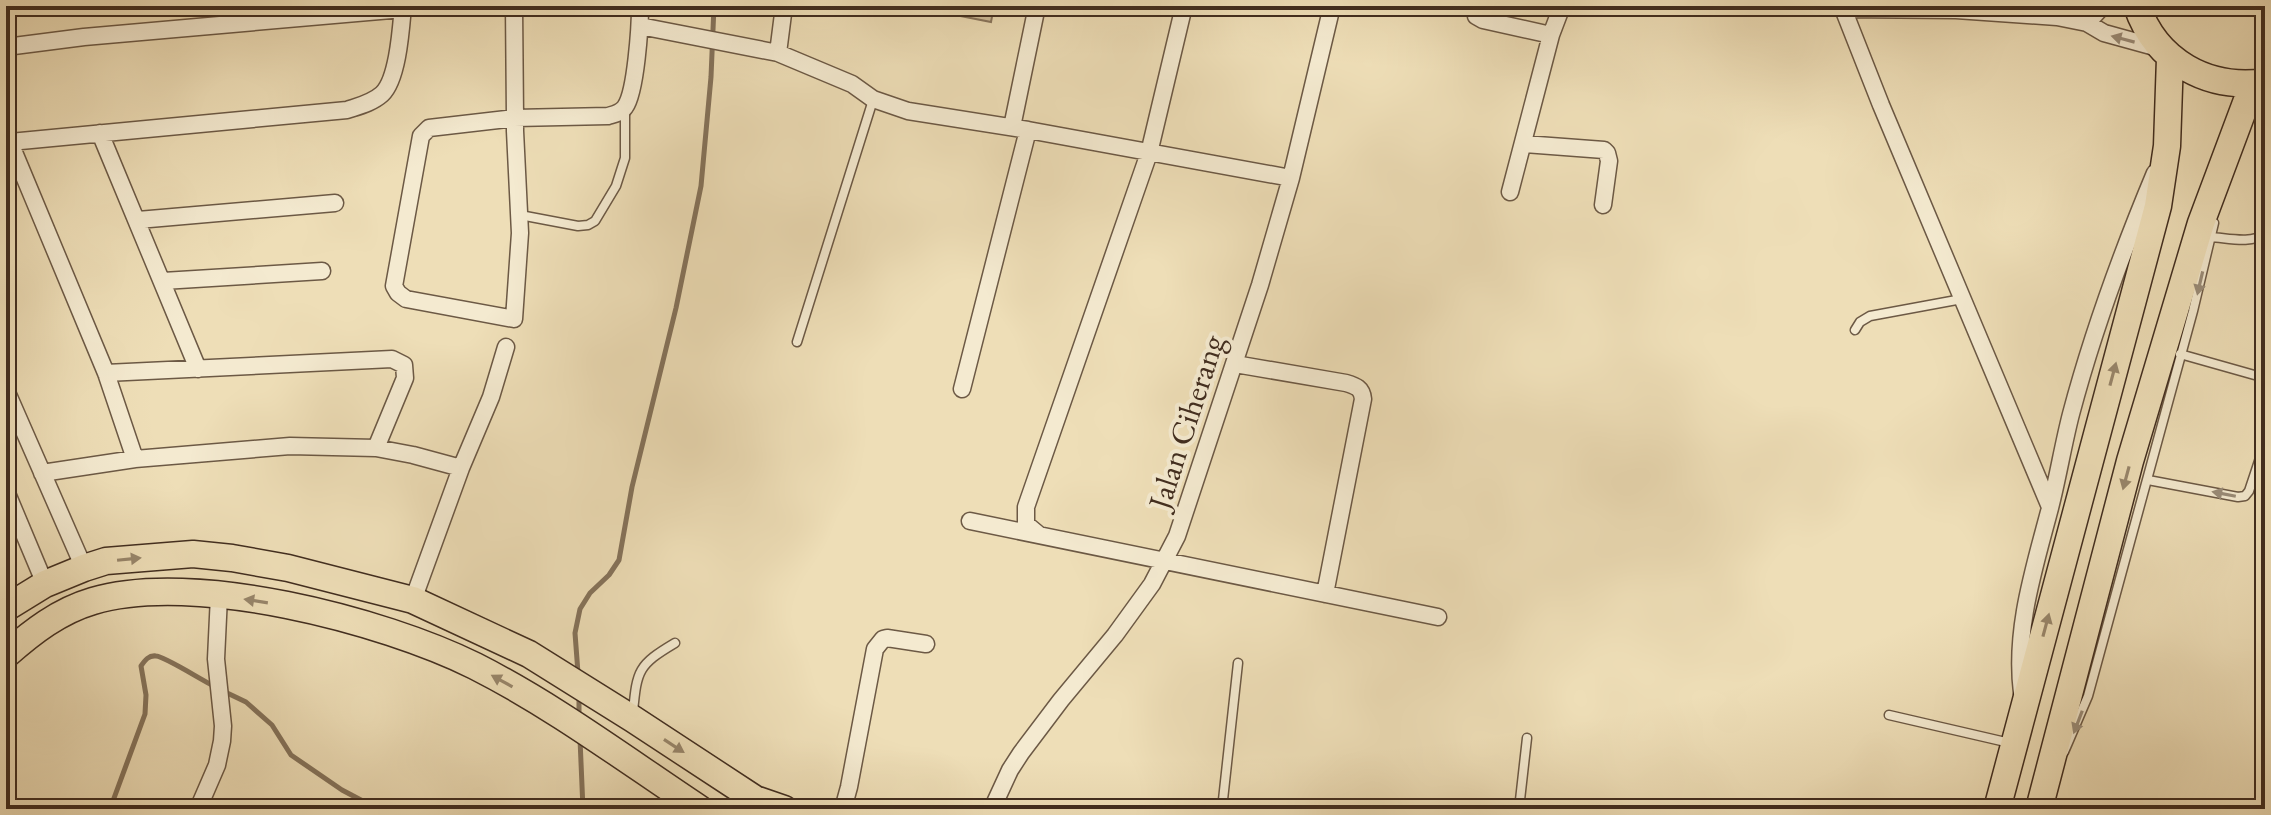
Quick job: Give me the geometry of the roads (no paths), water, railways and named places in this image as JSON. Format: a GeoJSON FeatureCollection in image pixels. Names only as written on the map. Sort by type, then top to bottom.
{"type":"FeatureCollection","features":[{"type":"Feature","properties":{"kind":"main road"},"geometry":{"type":"LineString","coordinates":[[2042,798],[2130,461],[2201,223],[2259,83],[2230,84],[2207,78],[2166,54],[2146,27],[2137,6]]}},
{"type":"Feature","properties":{"kind":"main road"},"geometry":{"type":"LineString","coordinates":[[1997,809],[2158,206],[2167,146],[2166,54]]}},
{"type":"Feature","properties":{"kind":"main road"},"geometry":{"type":"LineString","coordinates":[[6,608],[45,584],[106,561],[193,554],[288,568],[413,600],[529,654],[755,799],[784,809]]}},
{"type":"Feature","properties":{"kind":"main road"},"geometry":{"type":"LineString","coordinates":[[6,655],[31,633],[58,616],[116,595],[176,592],[219,596],[258,600],[329,615],[428,644],[507,683],[700,809]]}},
{"type":"Feature","properties":{"kind":"street"},"geometry":{"type":"LineString","coordinates":[[514,6],[515,118],[519,215],[514,319],[406,299],[394,286],[422,132],[429,128],[515,118],[608,116],[620,112],[630,93],[640,6]]}},
{"type":"Feature","properties":{"kind":"street"},"geometry":{"type":"LineString","coordinates":[[778,53],[784,6]]}},
{"type":"Feature","properties":{"kind":"street"},"geometry":{"type":"LineString","coordinates":[[962,389],[1020,129],[1037,6]]}},
{"type":"Feature","properties":{"kind":"street"},"geometry":{"type":"LineString","coordinates":[[1038,534],[1026,524],[1026,507],[1149,153],[1184,6]]}},
{"type":"Feature","properties":{"kind":"street","name":"Jalan Ciherang"},"geometry":{"type":"LineString","coordinates":[[992,809],[1021,753],[1152,584],[1177,536],[1235,364],[1291,178],[1332,6]]}},
{"type":"Feature","properties":{"kind":"street"},"geometry":{"type":"LineString","coordinates":[[1475,6],[1476,16],[1483,20],[1551,35]]}},
{"type":"Feature","properties":{"kind":"street"},"geometry":{"type":"LineString","coordinates":[[1510,192],[1551,35],[1562,6]]}},
{"type":"Feature","properties":{"kind":"street"},"geometry":{"type":"LineString","coordinates":[[2087,23],[2103,6]]}},
{"type":"Feature","properties":{"kind":"street"},"geometry":{"type":"LineString","coordinates":[[6,47],[403,7],[393,74],[384,92],[367,104],[347,110],[100,133],[8,137],[106,373],[135,459]]}},
{"type":"Feature","properties":{"kind":"street"},"geometry":{"type":"LineString","coordinates":[[2050,507],[1842,7],[2002,13],[2087,23],[2104,33],[2166,54]]}},
{"type":"Feature","properties":{"kind":"street"},"geometry":{"type":"LineString","coordinates":[[640,26],[778,53],[852,84],[873,99],[908,111],[1291,178]]}},
{"type":"Feature","properties":{"kind":"street"},"geometry":{"type":"LineString","coordinates":[[100,133],[198,369]]}},
{"type":"Feature","properties":{"kind":"street"},"geometry":{"type":"LineString","coordinates":[[1524,144],[1604,150],[1609,161],[1603,205]]}},
{"type":"Feature","properties":{"kind":"street"},"geometry":{"type":"LineString","coordinates":[[2024,711],[2019,670],[2022,628],[2071,415],[2106,294],[2167,146]]}},
{"type":"Feature","properties":{"kind":"street"},"geometry":{"type":"LineString","coordinates":[[138,220],[335,203]]}},
{"type":"Feature","properties":{"kind":"street"},"geometry":{"type":"LineString","coordinates":[[163,281],[322,271]]}},
{"type":"Feature","properties":{"kind":"street"},"geometry":{"type":"LineString","coordinates":[[413,600],[461,468],[491,397],[506,347]]}},
{"type":"Feature","properties":{"kind":"street"},"geometry":{"type":"LineString","coordinates":[[106,373],[382,358],[399,362],[404,365],[405,378],[376,448]]}},
{"type":"Feature","properties":{"kind":"street"},"geometry":{"type":"LineString","coordinates":[[1235,364],[1355,385],[1362,393],[1325,594]]}},
{"type":"Feature","properties":{"kind":"street"},"geometry":{"type":"LineString","coordinates":[[6,390],[84,568]]}},
{"type":"Feature","properties":{"kind":"street"},"geometry":{"type":"LineString","coordinates":[[42,473],[135,459],[290,446],[376,448],[461,468]]}},
{"type":"Feature","properties":{"kind":"street"},"geometry":{"type":"LineString","coordinates":[[6,491],[45,584]]}},
{"type":"Feature","properties":{"kind":"street"},"geometry":{"type":"LineString","coordinates":[[970,521],[1438,617]]}},
{"type":"Feature","properties":{"kind":"street"},"geometry":{"type":"LineString","coordinates":[[198,809],[217,765],[222,741],[216,659],[219,596]]}},
{"type":"Feature","properties":{"kind":"street"},"geometry":{"type":"LineString","coordinates":[[843,809],[875,649],[887,638],[926,644]]}},
{"type":"Feature","properties":{"kind":"lane"},"geometry":{"type":"LineString","coordinates":[[797,342],[873,99]]}},
{"type":"Feature","properties":{"kind":"lane"},"geometry":{"type":"LineString","coordinates":[[519,215],[578,226],[595,221],[616,186],[625,158],[625,107]]}},
{"type":"Feature","properties":{"kind":"lane"},"geometry":{"type":"LineString","coordinates":[[2042,798],[2071,741],[2088,696],[2211,237],[2219,179]]}},
{"type":"Feature","properties":{"kind":"lane"},"geometry":{"type":"LineString","coordinates":[[2211,237],[2251,240],[2265,234]]}},
{"type":"Feature","properties":{"kind":"lane"},"geometry":{"type":"LineString","coordinates":[[1855,330],[1860,322],[1870,316],[1962,299]]}},
{"type":"Feature","properties":{"kind":"lane"},"geometry":{"type":"LineString","coordinates":[[2180,354],[2265,378]]}},
{"type":"Feature","properties":{"kind":"lane"},"geometry":{"type":"LineString","coordinates":[[2148,480],[2245,496],[2265,443]]}},
{"type":"Feature","properties":{"kind":"lane"},"geometry":{"type":"LineString","coordinates":[[633,719],[637,683],[643,665],[675,643]]}},
{"type":"Feature","properties":{"kind":"lane"},"geometry":{"type":"LineString","coordinates":[[1222,809],[1238,663]]}},
{"type":"Feature","properties":{"kind":"lane"},"geometry":{"type":"LineString","coordinates":[[1889,715],[2014,744]]}},
{"type":"Feature","properties":{"kind":"lane"},"geometry":{"type":"LineString","coordinates":[[1519,809],[1527,738]]}},
{"type":"Feature","properties":{"kind":"waterway"},"geometry":{"type":"LineString","coordinates":[[578,673],[575,633],[580,609],[619,560],[632,487],[676,308],[701,186],[714,6]]}},
{"type":"Feature","properties":{"kind":"waterway"},"geometry":{"type":"LineString","coordinates":[[110,809],[145,714],[146,695],[141,666],[147,658],[160,657],[214,686]]}},
{"type":"Feature","properties":{"kind":"waterway"},"geometry":{"type":"LineString","coordinates":[[223,691],[246,702],[272,725],[291,755],[342,790],[378,809]]}},
{"type":"Feature","properties":{"kind":"waterway"},"geometry":{"type":"LineString","coordinates":[[579,695],[579,717]]}},
{"type":"Feature","properties":{"kind":"waterway"},"geometry":{"type":"LineString","coordinates":[[580,739],[583,809]]}}]}
